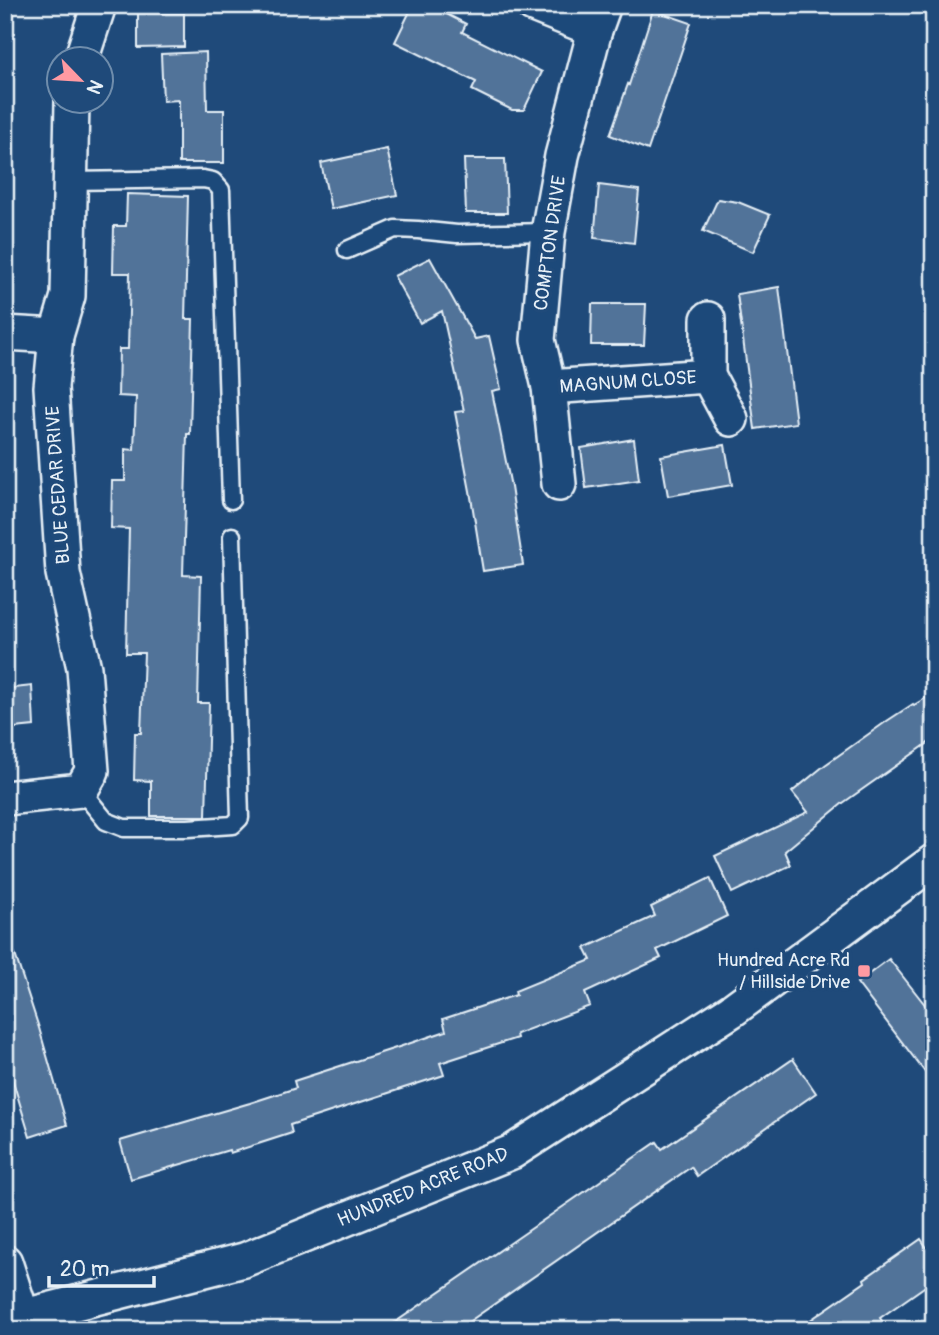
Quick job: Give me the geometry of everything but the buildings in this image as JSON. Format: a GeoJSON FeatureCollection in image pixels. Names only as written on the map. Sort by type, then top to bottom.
{"type":"FeatureCollection","features":[{"type":"Feature","properties":{"kind":"street"},"geometry":{"type":"LineString","coordinates":[[86,46],[99,5]]}},
{"type":"Feature","properties":{"kind":"street"},"geometry":{"type":"LineString","coordinates":[[533,5],[600,17]]}},
{"type":"Feature","properties":{"kind":"street","name":"COMPTON DRIVE"},"geometry":{"type":"LineString","coordinates":[[559,484],[549,387],[538,340],[548,232],[562,156],[600,17]]}},
{"type":"Feature","properties":{"kind":"street","name":"BLUE CEDAR DRIVE"},"geometry":{"type":"LineString","coordinates":[[72,116],[68,296],[55,336],[51,387],[63,573],[84,668],[92,771],[81,790]]}},
{"type":"Feature","properties":{"kind":"street","name":"MAGNUM CLOSE"},"geometry":{"type":"LineString","coordinates":[[708,319],[708,376],[731,419]]}},
{"type":"Feature","properties":{"kind":"street"},"geometry":{"type":"LineString","coordinates":[[5,333],[55,336]]}},
{"type":"Feature","properties":{"kind":"street","name":"MAGNUM CLOSE"},"geometry":{"type":"LineString","coordinates":[[549,387],[708,376]]}},
{"type":"Feature","properties":{"kind":"street"},"geometry":{"type":"LineString","coordinates":[[5,798],[81,790]]}},
{"type":"Feature","properties":{"kind":"street","name":"HUNDRED ACRE ROAD"},"geometry":{"type":"LineString","coordinates":[[14,1320],[244,1260],[512,1152],[731,1011],[932,868]]}},
{"type":"Feature","properties":{"kind":"street"},"geometry":{"type":"LineString","coordinates":[[5,1262],[14,1320]]}},
{"type":"Feature","properties":{"kind":"lane"},"geometry":{"type":"LineString","coordinates":[[70,181],[203,179],[213,181],[221,190],[232,500]]}},
{"type":"Feature","properties":{"kind":"lane"},"geometry":{"type":"LineString","coordinates":[[347,250],[394,229],[457,234],[548,232]]}},
{"type":"Feature","properties":{"kind":"lane"},"geometry":{"type":"LineString","coordinates":[[81,790],[106,821],[124,828],[233,825],[240,818],[232,537]]}},
{"type":"Feature","properties":{"kind":"place","name":"Hundred Acre Rd / Hillside Drive"},"geometry":{"type":"Point","coordinates":[864,971]}}]}
